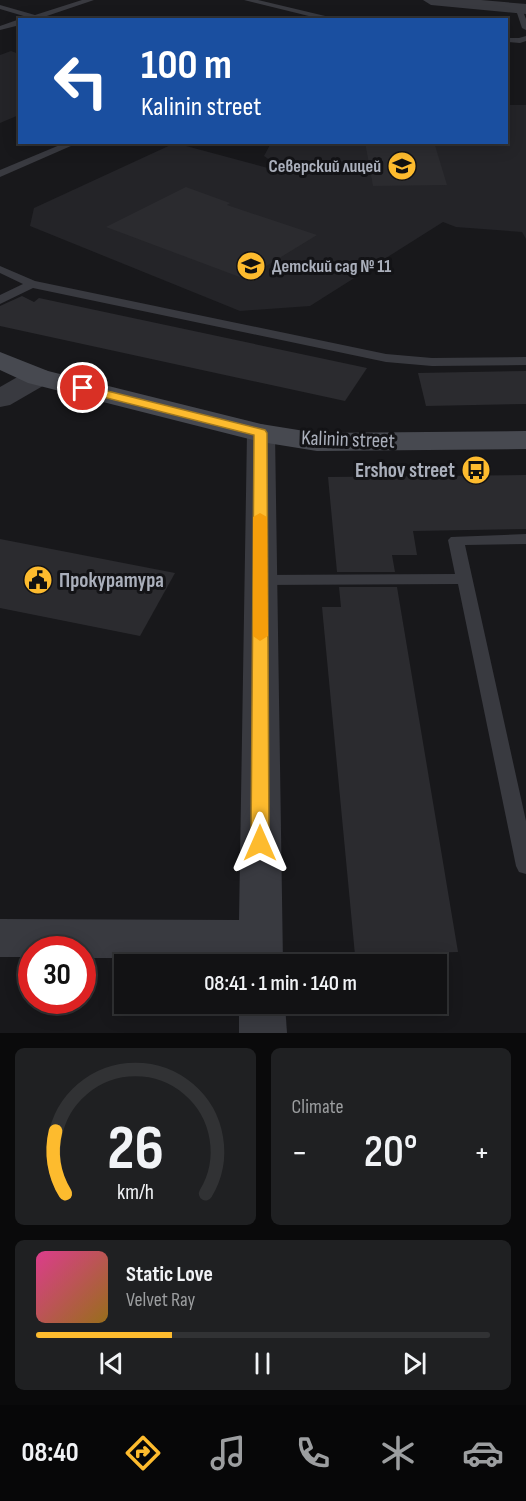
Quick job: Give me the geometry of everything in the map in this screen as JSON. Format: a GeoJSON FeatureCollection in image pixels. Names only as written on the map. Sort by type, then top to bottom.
{"type":"FeatureCollection","features":[{"type":"Feature","properties":{"kind":"main road","name":"Kalinin street"},"geometry":{"type":"LineString","coordinates":[[0,360],[38,377],[261,433],[317,442],[526,440]]}},
{"type":"Feature","properties":{"kind":"street"},"geometry":{"type":"LineString","coordinates":[[431,0],[522,9]]}},
{"type":"Feature","properties":{"kind":"street"},"geometry":{"type":"LineString","coordinates":[[0,399],[38,377]]}},
{"type":"Feature","properties":{"kind":"street"},"geometry":{"type":"LineString","coordinates":[[0,938],[260,952],[261,433]]}},
{"type":"Feature","properties":{"kind":"street"},"geometry":{"type":"LineString","coordinates":[[262,1014],[263,1033]]}},
{"type":"Feature","properties":{"kind":"lane"},"geometry":{"type":"LineString","coordinates":[[0,7],[30,18],[90,0]]}},
{"type":"Feature","properties":{"kind":"lane"},"geometry":{"type":"LineString","coordinates":[[248,0],[329,18]]}},
{"type":"Feature","properties":{"kind":"lane"},"geometry":{"type":"LineString","coordinates":[[522,9],[526,28]]}},
{"type":"Feature","properties":{"kind":"lane"},"geometry":{"type":"LineString","coordinates":[[0,28],[18,23]]}},
{"type":"Feature","properties":{"kind":"lane"},"geometry":{"type":"LineString","coordinates":[[508,40],[520,41],[526,38]]}},
{"type":"Feature","properties":{"kind":"lane"},"geometry":{"type":"LineString","coordinates":[[0,174],[71,144]]}},
{"type":"Feature","properties":{"kind":"lane"},"geometry":{"type":"LineString","coordinates":[[0,269],[32,284],[386,358],[432,362],[526,361]]}},
{"type":"Feature","properties":{"kind":"lane"},"geometry":{"type":"LineString","coordinates":[[0,300],[32,284]]}},
{"type":"Feature","properties":{"kind":"lane"},"geometry":{"type":"LineString","coordinates":[[526,539],[456,540],[526,866]]}},
{"type":"Feature","properties":{"kind":"lane"},"geometry":{"type":"LineString","coordinates":[[260,580],[464,579]]}},
{"type":"Feature","properties":{"kind":"shaded area"},"geometry":{"type":"Polygon","coordinates":[[[11,51],[18,54],[18,115],[0,123],[0,55],[11,51]]]}},
{"type":"Feature","properties":{"kind":"shaded area","name":"Детский сад № 11"},"geometry":{"type":"Polygon","coordinates":[[[508,105],[526,105],[526,239],[522,232],[456,227],[443,222],[310,306],[240,311],[30,226],[34,208],[173,144],[290,174],[264,156],[270,144],[508,144],[508,105]]]}},
{"type":"Feature","properties":{"kind":"building"},"geometry":{"type":"Polygon","coordinates":[[[365,144],[435,144],[447,185],[373,186],[365,144]]]}},
{"type":"Feature","properties":{"kind":"building"},"geometry":{"type":"Polygon","coordinates":[[[186,187],[230,203],[227,205],[317,235],[245,279],[106,227],[186,187]]]}},
{"type":"Feature","properties":{"kind":"building"},"geometry":{"type":"Polygon","coordinates":[[[22,296],[34,302],[39,298],[367,368],[345,401],[0,326],[0,306],[22,296]]]}},
{"type":"Feature","properties":{"kind":"building"},"geometry":{"type":"Polygon","coordinates":[[[526,371],[526,404],[426,406],[418,373],[526,371]]]}},
{"type":"Feature","properties":{"kind":"building"},"geometry":{"type":"Polygon","coordinates":[[[526,475],[526,529],[413,531],[417,555],[392,555],[395,572],[337,572],[328,477],[526,475]]]}},
{"type":"Feature","properties":{"kind":"building"},"geometry":{"type":"Polygon","coordinates":[[[0,539],[175,573],[140,636],[0,608],[0,539]]]}},
{"type":"Feature","properties":{"kind":"building"},"geometry":{"type":"Polygon","coordinates":[[[339,587],[397,587],[458,952],[355,954],[322,607],[341,607],[339,587]]]}},
{"type":"Feature","properties":{"kind":"slow traffic"},"geometry":{"type":"LineString","coordinates":[[260,517],[260,636]]}},
{"type":"Feature","properties":{"kind":"place","name":"Северский лицей"},"geometry":{"type":"Point","coordinates":[402,166]}},
{"type":"Feature","properties":{"kind":"place","name":"Детский сад № 11"},"geometry":{"type":"Point","coordinates":[251,266]}},
{"type":"Feature","properties":{"kind":"place","name":"Ershov street"},"geometry":{"type":"Point","coordinates":[476,470]}},
{"type":"Feature","properties":{"kind":"place","name":"Прокуратура"},"geometry":{"type":"Point","coordinates":[38,580]}},
{"type":"Feature","properties":{"kind":"route"},"geometry":{"type":"LineString","coordinates":[[83,388],[261,433],[260,843]]}}]}
